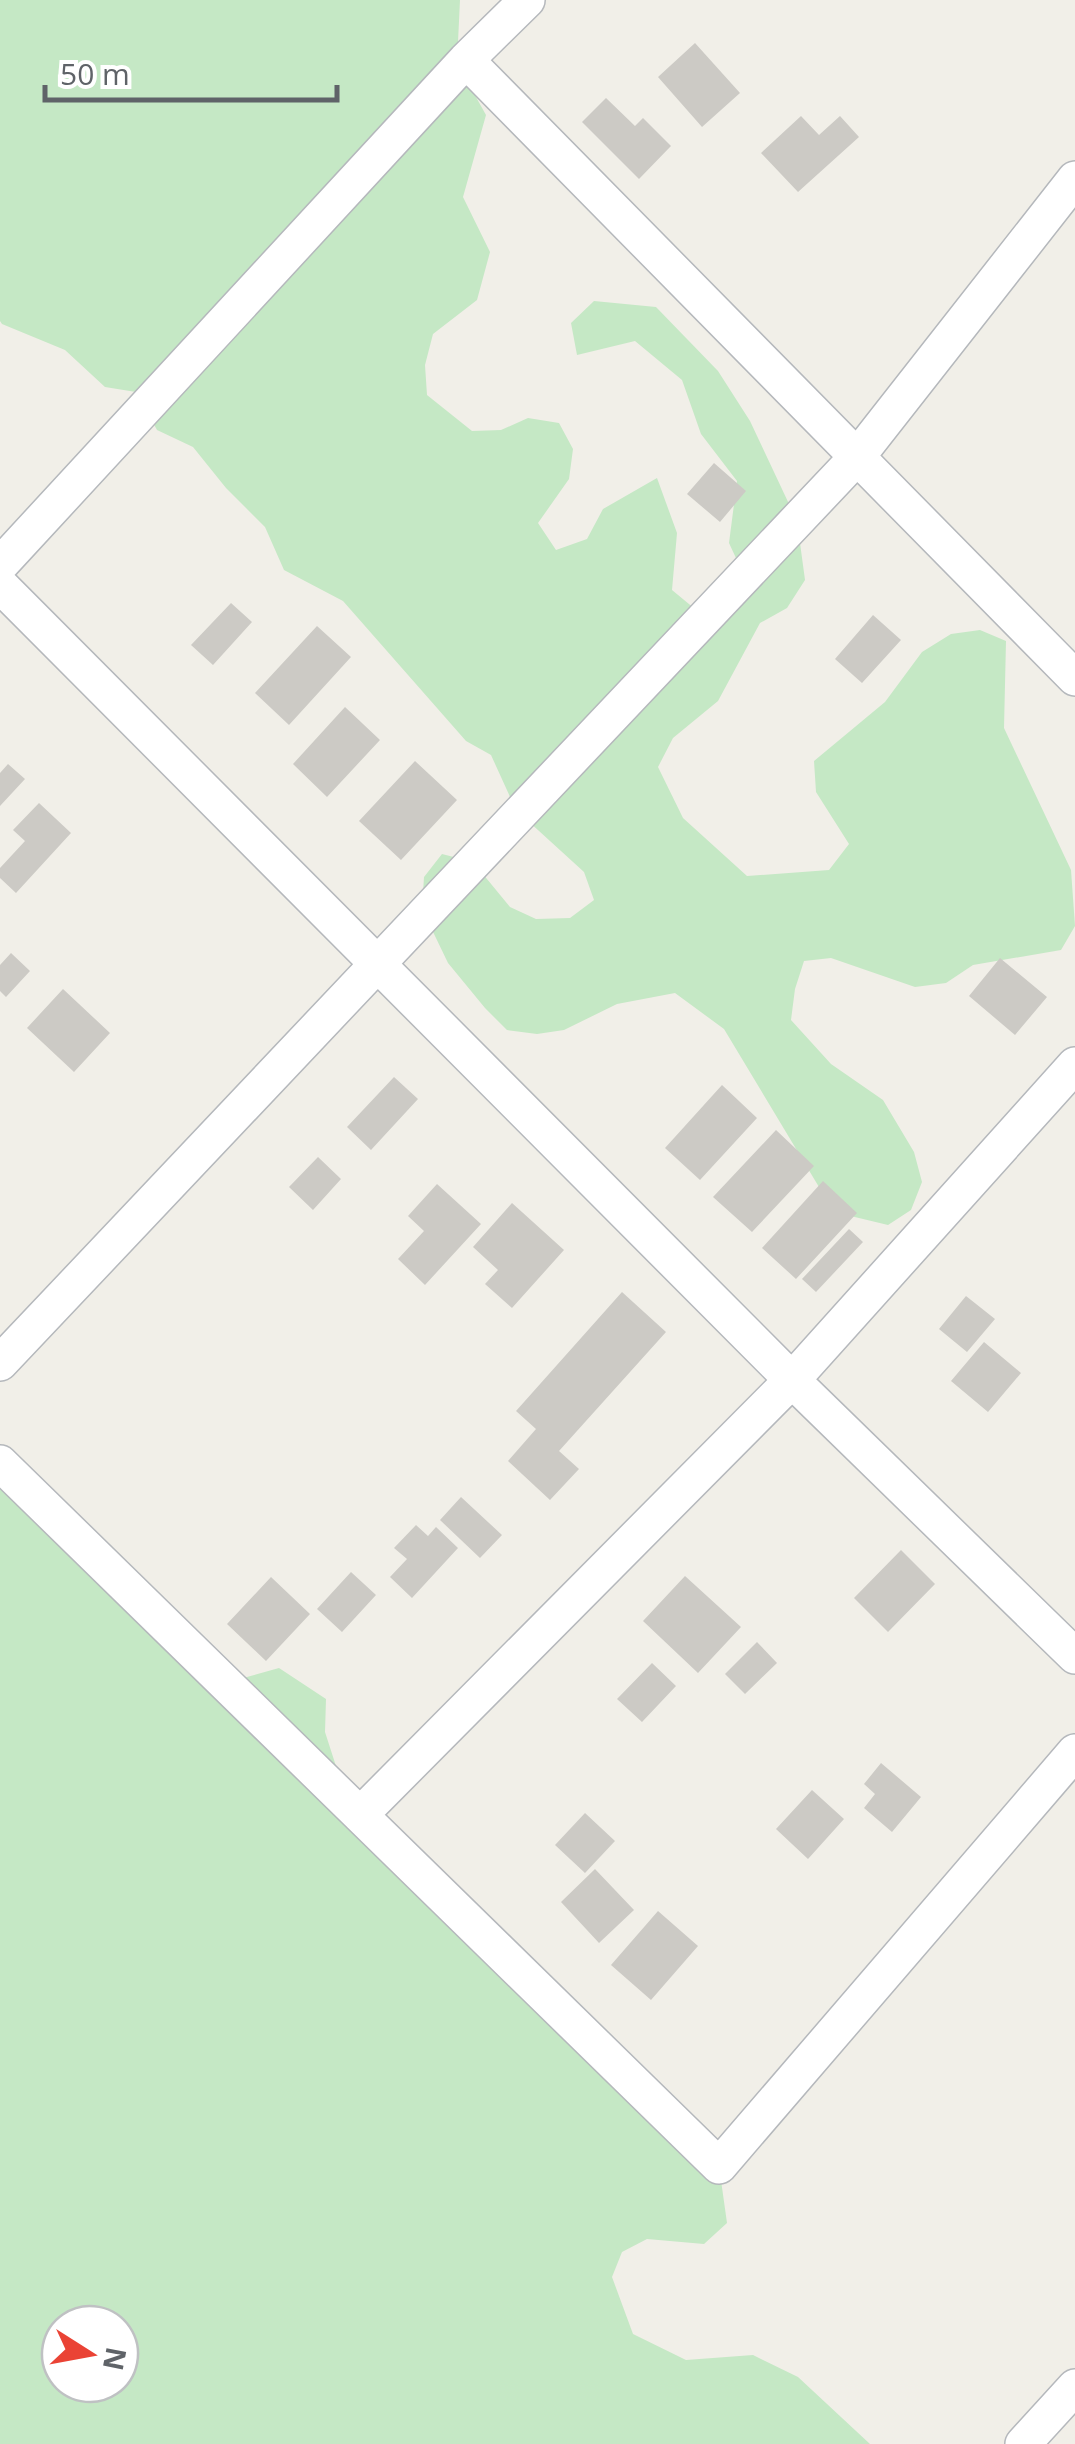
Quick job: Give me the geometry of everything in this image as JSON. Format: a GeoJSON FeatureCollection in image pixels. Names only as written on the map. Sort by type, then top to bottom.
{"type":"FeatureCollection","features":[{"type":"Feature","properties":{"kind":"street"},"geometry":{"type":"LineString","coordinates":[[0,565],[466,60],[527,0]]}},
{"type":"Feature","properties":{"kind":"street"},"geometry":{"type":"LineString","coordinates":[[466,60],[1075,678]]}},
{"type":"Feature","properties":{"kind":"street"},"geometry":{"type":"LineString","coordinates":[[0,1363],[857,457],[1075,178]]}},
{"type":"Feature","properties":{"kind":"street"},"geometry":{"type":"LineString","coordinates":[[0,586],[792,1380],[1075,1656]]}},
{"type":"Feature","properties":{"kind":"street"},"geometry":{"type":"LineString","coordinates":[[360,1816],[792,1380],[1075,1065]]}},
{"type":"Feature","properties":{"kind":"street"},"geometry":{"type":"LineString","coordinates":[[0,1463],[719,2166],[1075,1752]]}},
{"type":"Feature","properties":{"kind":"street"},"geometry":{"type":"LineString","coordinates":[[1023,2444],[1075,2388]]}},
{"type":"Feature","properties":{"kind":"green space"},"geometry":{"type":"Polygon","coordinates":[[[0,0],[460,0],[457,63],[486,115],[463,197],[490,252],[477,300],[433,334],[425,365],[427,395],[472,431],[501,430],[528,418],[559,423],[573,449],[569,479],[538,523],[556,550],[587,539],[603,509],[657,478],[677,533],[672,590],[695,609],[742,571],[729,543],[737,481],[701,434],[682,380],[635,341],[577,355],[571,323],[594,301],[656,307],[718,371],[750,421],[797,521],[805,580],[787,608],[760,623],[718,701],[673,738],[658,767],[683,818],[747,876],[829,870],[849,844],[816,792],[814,761],[885,702],[922,652],[951,634],[980,630],[1006,641],[1004,728],[1071,870],[1075,926],[1061,950],[973,965],[946,983],[915,987],[831,958],[804,961],[795,989],[791,1020],[831,1064],[883,1100],[914,1152],[922,1182],[911,1210],[888,1225],[834,1212],[724,1029],[675,993],[617,1004],[564,1030],[537,1034],[507,1030],[448,963],[422,909],[424,877],[442,854],[473,862],[510,907],[536,919],[570,918],[594,900],[584,872],[516,810],[491,755],[466,741],[343,601],[284,570],[265,527],[193,447],[157,430],[136,392],[105,387],[65,350],[2,324],[0,0]]]}},
{"type":"Feature","properties":{"kind":"green space"},"geometry":{"type":"Polygon","coordinates":[[[0,1470],[218,1685],[279,1668],[326,1699],[325,1732],[354,1822],[719,2166],[727,2223],[704,2244],[647,2239],[622,2252],[612,2277],[633,2334],[686,2360],[753,2355],[798,2377],[870,2444],[0,2444],[0,1470]]]}},
{"type":"Feature","properties":{"kind":"building"},"geometry":{"type":"Polygon","coordinates":[[[695,43],[740,93],[702,127],[658,77],[695,43]]]}},
{"type":"Feature","properties":{"kind":"building"},"geometry":{"type":"Polygon","coordinates":[[[606,98],[635,126],[643,118],[671,146],[639,179],[582,122],[606,98]]]}},
{"type":"Feature","properties":{"kind":"building"},"geometry":{"type":"Polygon","coordinates":[[[801,116],[819,135],[840,116],[859,137],[798,192],[761,153],[801,116]]]}},
{"type":"Feature","properties":{"kind":"building"},"geometry":{"type":"Polygon","coordinates":[[[714,463],[746,491],[720,522],[687,494],[714,463]]]}},
{"type":"Feature","properties":{"kind":"building"},"geometry":{"type":"Polygon","coordinates":[[[231,603],[252,622],[213,665],[191,645],[231,603]]]}},
{"type":"Feature","properties":{"kind":"building"},"geometry":{"type":"Polygon","coordinates":[[[873,615],[901,640],[862,683],[835,659],[873,615]]]}},
{"type":"Feature","properties":{"kind":"building"},"geometry":{"type":"Polygon","coordinates":[[[317,626],[351,657],[289,725],[255,693],[317,626]]]}},
{"type":"Feature","properties":{"kind":"building"},"geometry":{"type":"Polygon","coordinates":[[[345,707],[380,740],[327,797],[293,764],[345,707]]]}},
{"type":"Feature","properties":{"kind":"building"},"geometry":{"type":"Polygon","coordinates":[[[415,761],[457,800],[401,860],[359,821],[415,761]]]}},
{"type":"Feature","properties":{"kind":"building"},"geometry":{"type":"Polygon","coordinates":[[[8,764],[25,779],[0,806],[0,773],[8,764]]]}},
{"type":"Feature","properties":{"kind":"building"},"geometry":{"type":"Polygon","coordinates":[[[39,803],[71,833],[16,893],[0,878],[0,868],[25,841],[13,830],[39,803]]]}},
{"type":"Feature","properties":{"kind":"building"},"geometry":{"type":"Polygon","coordinates":[[[11,953],[30,971],[6,997],[0,991],[0,965],[11,953]]]}},
{"type":"Feature","properties":{"kind":"building"},"geometry":{"type":"Polygon","coordinates":[[[1000,958],[1047,997],[1015,1035],[969,996],[1000,958]]]}},
{"type":"Feature","properties":{"kind":"building"},"geometry":{"type":"Polygon","coordinates":[[[63,989],[110,1033],[74,1072],[27,1028],[63,989]]]}},
{"type":"Feature","properties":{"kind":"building"},"geometry":{"type":"Polygon","coordinates":[[[394,1077],[418,1099],[371,1150],[347,1127],[394,1077]]]}},
{"type":"Feature","properties":{"kind":"building"},"geometry":{"type":"Polygon","coordinates":[[[722,1085],[757,1118],[700,1180],[665,1148],[722,1085]]]}},
{"type":"Feature","properties":{"kind":"building"},"geometry":{"type":"Polygon","coordinates":[[[776,1130],[814,1166],[752,1232],[713,1197],[776,1130]]]}},
{"type":"Feature","properties":{"kind":"building"},"geometry":{"type":"Polygon","coordinates":[[[318,1157],[341,1179],[313,1210],[289,1187],[318,1157]]]}},
{"type":"Feature","properties":{"kind":"building"},"geometry":{"type":"Polygon","coordinates":[[[823,1181],[857,1213],[796,1279],[762,1248],[823,1181]]]}},
{"type":"Feature","properties":{"kind":"building"},"geometry":{"type":"Polygon","coordinates":[[[437,1184],[481,1224],[425,1285],[398,1259],[424,1231],[408,1216],[437,1184]]]}},
{"type":"Feature","properties":{"kind":"building"},"geometry":{"type":"Polygon","coordinates":[[[512,1203],[564,1250],[512,1308],[485,1284],[498,1270],[473,1247],[512,1203]]]}},
{"type":"Feature","properties":{"kind":"building"},"geometry":{"type":"Polygon","coordinates":[[[849,1229],[863,1242],[816,1292],[802,1279],[849,1229]]]}},
{"type":"Feature","properties":{"kind":"building"},"geometry":{"type":"Polygon","coordinates":[[[622,1292],[666,1332],[559,1451],[579,1469],[550,1500],[508,1461],[536,1429],[516,1411],[622,1292]]]}},
{"type":"Feature","properties":{"kind":"building"},"geometry":{"type":"Polygon","coordinates":[[[966,1296],[995,1319],[967,1352],[939,1329],[966,1296]]]}},
{"type":"Feature","properties":{"kind":"building"},"geometry":{"type":"Polygon","coordinates":[[[984,1342],[1021,1373],[988,1412],[951,1381],[984,1342]]]}},
{"type":"Feature","properties":{"kind":"building"},"geometry":{"type":"Polygon","coordinates":[[[461,1497],[502,1535],[480,1558],[440,1520],[461,1497]]]}},
{"type":"Feature","properties":{"kind":"building"},"geometry":{"type":"Polygon","coordinates":[[[416,1525],[428,1536],[436,1527],[458,1548],[412,1598],[390,1577],[407,1559],[394,1548],[416,1525]]]}},
{"type":"Feature","properties":{"kind":"building"},"geometry":{"type":"Polygon","coordinates":[[[901,1550],[935,1584],[888,1632],[854,1598],[901,1550]]]}},
{"type":"Feature","properties":{"kind":"building"},"geometry":{"type":"Polygon","coordinates":[[[351,1572],[376,1595],[342,1632],[317,1609],[351,1572]]]}},
{"type":"Feature","properties":{"kind":"building"},"geometry":{"type":"Polygon","coordinates":[[[685,1576],[741,1627],[698,1673],[643,1621],[685,1576]]]}},
{"type":"Feature","properties":{"kind":"building"},"geometry":{"type":"Polygon","coordinates":[[[271,1577],[310,1614],[266,1661],[227,1624],[271,1577]]]}},
{"type":"Feature","properties":{"kind":"building"},"geometry":{"type":"Polygon","coordinates":[[[757,1642],[777,1663],[745,1694],[725,1674],[757,1642]]]}},
{"type":"Feature","properties":{"kind":"building"},"geometry":{"type":"Polygon","coordinates":[[[652,1663],[676,1686],[642,1722],[617,1699],[652,1663]]]}},
{"type":"Feature","properties":{"kind":"building"},"geometry":{"type":"Polygon","coordinates":[[[881,1763],[921,1797],[892,1832],[864,1808],[875,1794],[864,1784],[881,1763]]]}},
{"type":"Feature","properties":{"kind":"building"},"geometry":{"type":"Polygon","coordinates":[[[812,1790],[844,1819],[808,1859],[776,1829],[812,1790]]]}},
{"type":"Feature","properties":{"kind":"building"},"geometry":{"type":"Polygon","coordinates":[[[585,1813],[615,1841],[585,1873],[555,1845],[585,1813]]]}},
{"type":"Feature","properties":{"kind":"building"},"geometry":{"type":"Polygon","coordinates":[[[595,1869],[634,1910],[599,1943],[561,1902],[595,1869]]]}},
{"type":"Feature","properties":{"kind":"building"},"geometry":{"type":"Polygon","coordinates":[[[658,1911],[698,1946],[651,2000],[611,1965],[658,1911]]]}}]}
